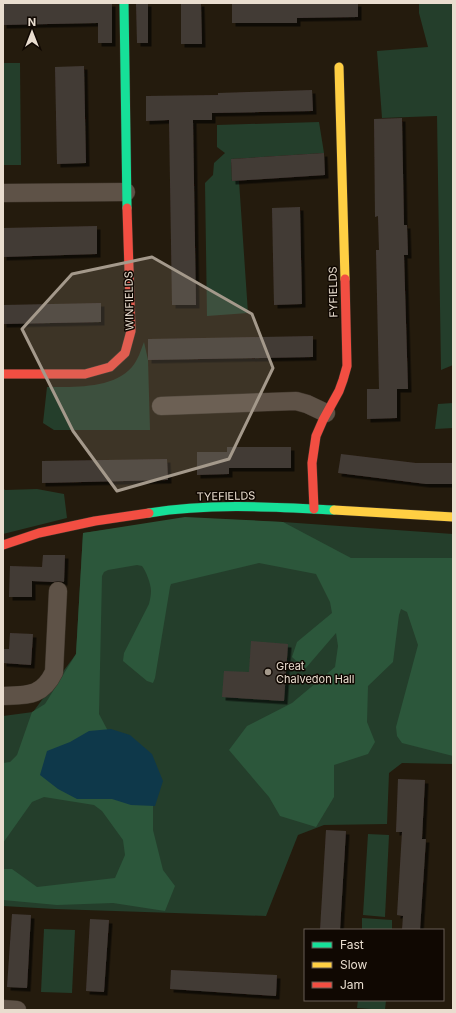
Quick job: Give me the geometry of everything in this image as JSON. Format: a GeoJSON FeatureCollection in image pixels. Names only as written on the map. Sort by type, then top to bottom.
{"type":"FeatureCollection","features":[{"type":"Feature","properties":{"kind":"street","name":"WINFIELDS"},"geometry":{"type":"LineString","coordinates":[[3,374],[85,374],[110,367],[125,353],[130,330],[126,192],[124,3]]}},
{"type":"Feature","properties":{"kind":"street","name":"FYFIELDS"},"geometry":{"type":"LineString","coordinates":[[314,509],[313,455],[316,435],[326,413],[337,395],[347,366],[339,67]]}},
{"type":"Feature","properties":{"kind":"street"},"geometry":{"type":"LineString","coordinates":[[3,193],[126,192]]}},
{"type":"Feature","properties":{"kind":"street"},"geometry":{"type":"LineString","coordinates":[[161,406],[296,401],[307,404],[326,413]]}},
{"type":"Feature","properties":{"kind":"street","name":"TYEFIELDS"},"geometry":{"type":"LineString","coordinates":[[3,545],[39,534],[95,521],[166,510],[236,506],[453,517]]}},
{"type":"Feature","properties":{"kind":"street"},"geometry":{"type":"LineString","coordinates":[[3,696],[30,694],[38,691],[50,680],[54,672],[58,591]]}},
{"type":"Feature","properties":{"kind":"street"},"geometry":{"type":"LineString","coordinates":[[3,1009],[17,1010]]}},
{"type":"Feature","properties":{"kind":"highlighted area"},"geometry":{"type":"Polygon","coordinates":[[[152,257],[252,314],[273,368],[229,459],[117,491],[73,431],[22,329],[72,274],[152,257]]]}},
{"type":"Feature","properties":{"kind":"green space"},"geometry":{"type":"Polygon","coordinates":[[[419,3],[453,3],[453,365],[441,370],[437,116],[382,118],[377,51],[428,47],[419,13],[419,3]]]}},
{"type":"Feature","properties":{"kind":"green space"},"geometry":{"type":"Polygon","coordinates":[[[3,63],[20,63],[21,165],[3,165],[3,63]]]}},
{"type":"Feature","properties":{"kind":"green space"},"geometry":{"type":"Polygon","coordinates":[[[319,122],[324,153],[231,159],[232,181],[239,181],[248,313],[207,316],[205,183],[213,175],[214,163],[225,153],[217,147],[217,125],[319,122]]]}},
{"type":"Feature","properties":{"kind":"green space"},"geometry":{"type":"Polygon","coordinates":[[[144,342],[148,360],[150,430],[54,430],[43,423],[47,387],[92,385],[104,383],[114,379],[124,374],[132,367],[138,358],[144,342]]]}},
{"type":"Feature","properties":{"kind":"green space"},"geometry":{"type":"Polygon","coordinates":[[[453,403],[453,428],[435,429],[438,404],[453,403]]]}},
{"type":"Feature","properties":{"kind":"green space"},"geometry":{"type":"Polygon","coordinates":[[[3,488],[5,490],[37,489],[64,494],[67,518],[3,534],[3,488]]]}},
{"type":"Feature","properties":{"kind":"green space"},"geometry":{"type":"Polygon","coordinates":[[[185,517],[283,522],[351,558],[453,558],[453,756],[402,743],[397,736],[396,727],[418,645],[407,612],[401,609],[393,662],[368,686],[367,722],[375,742],[368,754],[334,765],[334,797],[316,827],[280,816],[269,797],[229,750],[247,726],[292,703],[335,667],[338,646],[336,633],[305,669],[292,657],[297,642],[332,613],[330,602],[316,574],[259,563],[171,584],[153,683],[147,681],[123,661],[124,653],[149,604],[151,591],[148,578],[142,566],[137,565],[108,570],[104,572],[102,576],[99,714],[117,748],[153,797],[153,830],[163,870],[175,886],[165,911],[113,903],[57,905],[3,900],[3,869],[12,869],[37,887],[115,878],[125,855],[123,840],[102,811],[94,805],[44,797],[32,802],[3,843],[3,763],[10,762],[17,755],[32,712],[45,704],[76,654],[83,533],[185,517]]]}},
{"type":"Feature","properties":{"kind":"green space"},"geometry":{"type":"Polygon","coordinates":[[[191,518],[283,522],[453,534],[453,764],[402,763],[389,773],[387,824],[324,825],[298,835],[266,916],[3,906],[3,716],[33,712],[76,654],[83,533],[191,518]]]}},
{"type":"Feature","properties":{"kind":"green space"},"geometry":{"type":"Polygon","coordinates":[[[368,834],[389,835],[385,917],[363,915],[368,834]]]}},
{"type":"Feature","properties":{"kind":"green space"},"geometry":{"type":"Polygon","coordinates":[[[362,918],[392,920],[392,929],[362,929],[362,918]]]}},
{"type":"Feature","properties":{"kind":"green space"},"geometry":{"type":"Polygon","coordinates":[[[44,929],[75,930],[72,993],[41,992],[44,929]]]}},
{"type":"Feature","properties":{"kind":"green space"},"geometry":{"type":"Polygon","coordinates":[[[358,1001],[386,1001],[385,1010],[357,1008],[358,1001]]]}},
{"type":"Feature","properties":{"kind":"water"},"geometry":{"type":"Polygon","coordinates":[[[111,729],[130,735],[152,754],[163,781],[155,806],[131,805],[112,799],[77,799],[58,789],[40,775],[47,751],[70,742],[89,731],[111,729]]]}},
{"type":"Feature","properties":{"kind":"building"},"geometry":{"type":"Polygon","coordinates":[[[3,3],[112,3],[112,43],[98,43],[98,23],[3,25],[3,3]]]}},
{"type":"Feature","properties":{"kind":"building"},"geometry":{"type":"Polygon","coordinates":[[[136,3],[148,3],[148,43],[137,43],[136,3]]]}},
{"type":"Feature","properties":{"kind":"building"},"geometry":{"type":"Polygon","coordinates":[[[181,3],[201,3],[202,44],[181,44],[181,3]]]}},
{"type":"Feature","properties":{"kind":"building"},"geometry":{"type":"Polygon","coordinates":[[[232,3],[358,3],[358,17],[297,18],[297,23],[232,23],[232,3]]]}},
{"type":"Feature","properties":{"kind":"building"},"geometry":{"type":"Polygon","coordinates":[[[84,66],[86,163],[57,164],[55,67],[84,66]]]}},
{"type":"Feature","properties":{"kind":"building"},"geometry":{"type":"Polygon","coordinates":[[[312,90],[313,111],[212,113],[212,120],[193,120],[196,305],[172,305],[169,120],[146,121],[146,96],[218,95],[218,93],[312,90]]]}},
{"type":"Feature","properties":{"kind":"building"},"geometry":{"type":"Polygon","coordinates":[[[402,118],[404,225],[407,225],[408,255],[404,255],[408,389],[397,389],[397,418],[367,419],[367,389],[379,389],[376,250],[379,250],[378,216],[375,217],[374,119],[402,118]]]}},
{"type":"Feature","properties":{"kind":"building"},"geometry":{"type":"Polygon","coordinates":[[[324,153],[325,175],[232,181],[231,159],[324,153]]]}},
{"type":"Feature","properties":{"kind":"building"},"geometry":{"type":"Polygon","coordinates":[[[300,207],[302,304],[274,305],[272,208],[300,207]]]}},
{"type":"Feature","properties":{"kind":"building"},"geometry":{"type":"Polygon","coordinates":[[[97,226],[97,254],[3,257],[3,228],[97,226]]]}},
{"type":"Feature","properties":{"kind":"building"},"geometry":{"type":"Polygon","coordinates":[[[101,303],[101,322],[3,324],[3,305],[101,303]]]}},
{"type":"Feature","properties":{"kind":"building"},"geometry":{"type":"Polygon","coordinates":[[[313,336],[313,357],[148,360],[148,339],[313,336]]]}},
{"type":"Feature","properties":{"kind":"building"},"geometry":{"type":"Polygon","coordinates":[[[227,447],[291,447],[291,468],[229,468],[229,474],[197,475],[197,452],[227,452],[227,447]]]}},
{"type":"Feature","properties":{"kind":"building"},"geometry":{"type":"Polygon","coordinates":[[[341,454],[416,463],[453,463],[453,484],[426,484],[338,473],[341,454]]]}},
{"type":"Feature","properties":{"kind":"building"},"geometry":{"type":"Polygon","coordinates":[[[167,459],[168,480],[42,483],[42,461],[167,459]]]}},
{"type":"Feature","properties":{"kind":"building"},"geometry":{"type":"Polygon","coordinates":[[[43,555],[65,555],[64,582],[32,581],[32,597],[9,597],[10,566],[42,567],[43,555]]]}},
{"type":"Feature","properties":{"kind":"building"},"geometry":{"type":"Polygon","coordinates":[[[10,633],[33,634],[31,665],[3,663],[3,649],[9,649],[10,633]]]}},
{"type":"Feature","properties":{"kind":"building","name":"Great Chalvedon Hall"},"geometry":{"type":"Polygon","coordinates":[[[251,641],[288,644],[284,701],[222,697],[224,671],[249,672],[251,641]]]}},
{"type":"Feature","properties":{"kind":"building"},"geometry":{"type":"Polygon","coordinates":[[[398,779],[425,780],[422,839],[426,839],[420,929],[402,929],[403,916],[397,915],[402,832],[396,832],[398,779]]]}},
{"type":"Feature","properties":{"kind":"building"},"geometry":{"type":"Polygon","coordinates":[[[326,830],[346,831],[340,929],[320,929],[326,830]]]}},
{"type":"Feature","properties":{"kind":"building"},"geometry":{"type":"Polygon","coordinates":[[[12,914],[31,915],[27,988],[7,987],[12,914]]]}},
{"type":"Feature","properties":{"kind":"building"},"geometry":{"type":"Polygon","coordinates":[[[90,919],[109,920],[104,992],[86,991],[90,919]]]}},
{"type":"Feature","properties":{"kind":"building"},"geometry":{"type":"Polygon","coordinates":[[[171,970],[277,975],[276,996],[170,989],[171,970]]]}},
{"type":"Feature","properties":{"kind":"traffic: fast"},"geometry":{"type":"LineString","coordinates":[[124,3],[127,208]]}},
{"type":"Feature","properties":{"kind":"traffic: fast"},"geometry":{"type":"LineString","coordinates":[[149,513],[218,507],[265,507],[334,510]]}},
{"type":"Feature","properties":{"kind":"traffic: slow"},"geometry":{"type":"LineString","coordinates":[[339,67],[345,279]]}},
{"type":"Feature","properties":{"kind":"traffic: slow"},"geometry":{"type":"LineString","coordinates":[[334,510],[453,517]]}},
{"type":"Feature","properties":{"kind":"traffic: jam"},"geometry":{"type":"LineString","coordinates":[[3,374],[85,374],[110,367],[125,353],[131,331],[127,208]]}},
{"type":"Feature","properties":{"kind":"traffic: jam"},"geometry":{"type":"LineString","coordinates":[[314,509],[312,463],[316,436],[339,391],[347,366],[345,279]]}},
{"type":"Feature","properties":{"kind":"traffic: jam"},"geometry":{"type":"LineString","coordinates":[[3,545],[39,533],[95,521],[149,513]]}},
{"type":"Feature","properties":{"kind":"place","name":"Great Chalvedon Hall"},"geometry":{"type":"Point","coordinates":[268,672]}}]}
